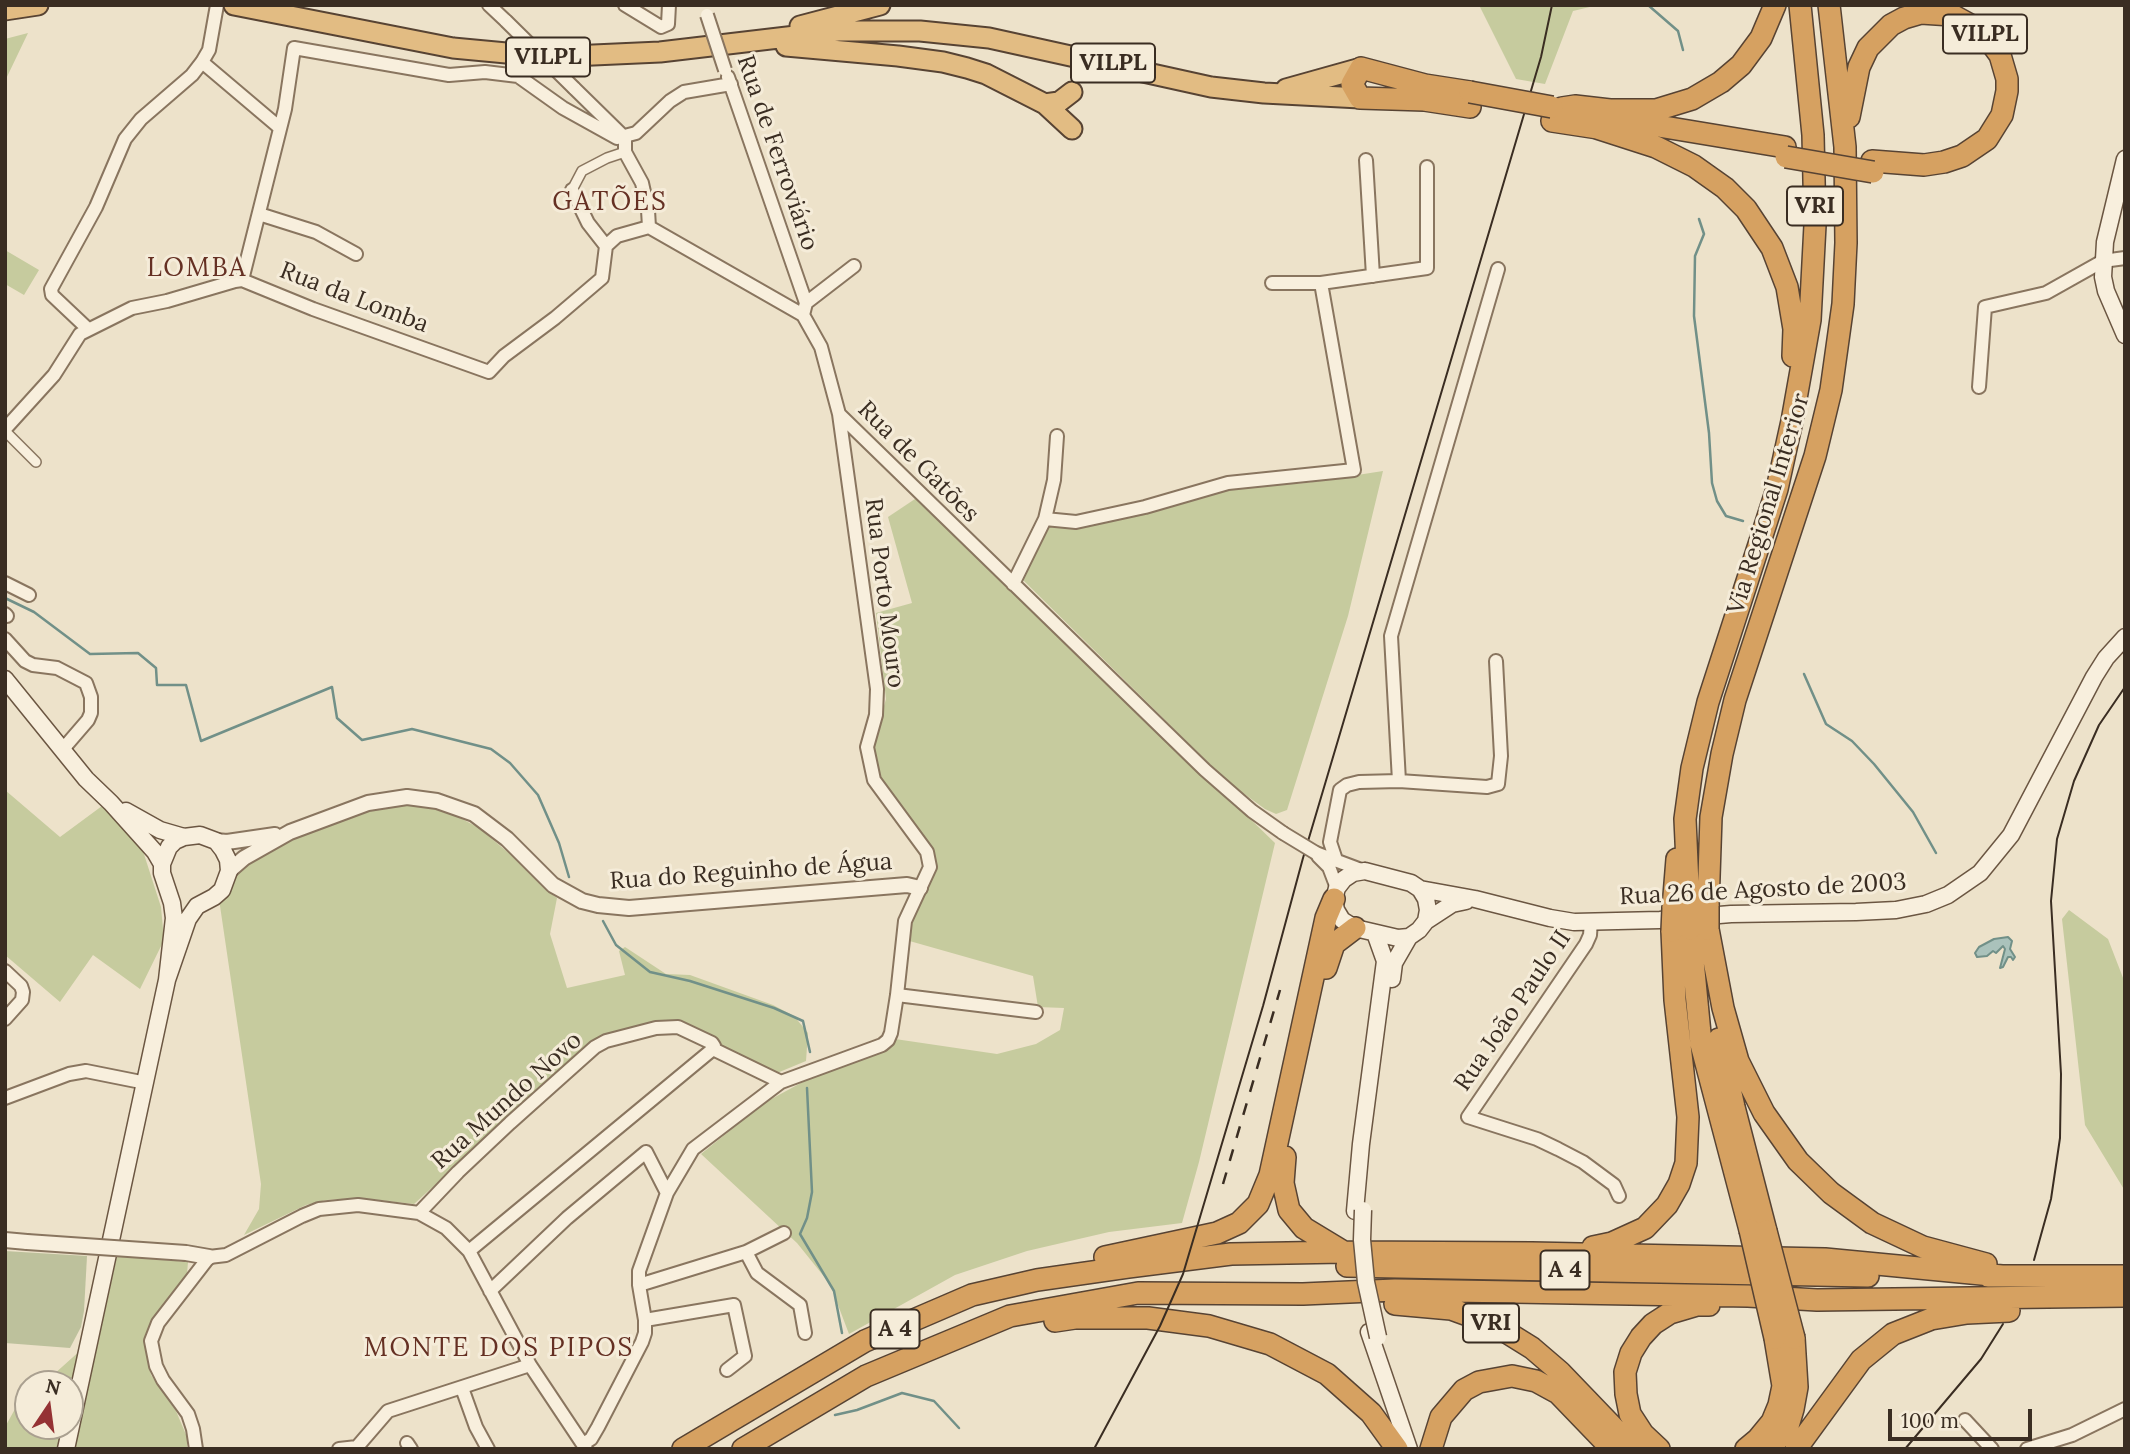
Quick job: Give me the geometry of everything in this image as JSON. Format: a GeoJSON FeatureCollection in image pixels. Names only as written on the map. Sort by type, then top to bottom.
{"type":"FeatureCollection","features":[{"type":"Feature","properties":{"kind":"highway"},"geometry":{"type":"LineString","coordinates":[[5,10],[38,5]]}},
{"type":"Feature","properties":{"kind":"highway","name":"VILPL"},"geometry":{"type":"LineString","coordinates":[[234,5],[422,43],[518,55],[610,56],[750,40],[912,27],[976,33],[1185,79],[1264,90],[1304,85],[1361,68],[1470,99],[1924,176],[1966,167],[1980,159],[2005,133],[2016,105],[2018,78],[2000,35],[1966,5]]}},
{"type":"Feature","properties":{"kind":"highway"},"geometry":{"type":"LineString","coordinates":[[750,40],[880,5]]}},
{"type":"Feature","properties":{"kind":"highway","name":"VILPL"},"geometry":{"type":"LineString","coordinates":[[1555,112],[1574,106],[1610,110],[1656,110],[1692,99],[1721,82],[1741,65],[1761,38],[1776,5]]}},
{"type":"Feature","properties":{"kind":"highway","name":"Via Regional Interior"},"geometry":{"type":"LineString","coordinates":[[1690,907],[1674,871],[1692,768],[1708,702],[1768,519],[1794,406],[1810,320],[1815,225],[1813,135],[1800,5]]}},
{"type":"Feature","properties":{"kind":"highway","name":"Via Regional Interior"},"geometry":{"type":"LineString","coordinates":[[1690,929],[1690,907],[1735,701],[1815,456],[1831,390],[1843,304],[1846,243],[1845,147],[1829,5]]}},
{"type":"Feature","properties":{"kind":"highway","name":"VILPL"},"geometry":{"type":"LineString","coordinates":[[1845,147],[1853,93],[1860,68],[1868,48],[1891,25],[1921,13],[1938,13],[1952,15],[1983,32],[2000,55],[2007,79],[2002,115],[1987,139],[1962,156],[1944,162],[1873,166]]}},
{"type":"Feature","properties":{"kind":"highway","name":"VILPL"},"geometry":{"type":"LineString","coordinates":[[864,30],[920,30],[969,35],[1211,87],[1360,98],[1470,99]]}},
{"type":"Feature","properties":{"kind":"highway"},"geometry":{"type":"LineString","coordinates":[[750,40],[943,62],[986,74],[1045,104],[1072,129]]}},
{"type":"Feature","properties":{"kind":"highway"},"geometry":{"type":"LineString","coordinates":[[1360,98],[1352,84],[1361,68]]}},
{"type":"Feature","properties":{"kind":"highway"},"geometry":{"type":"LineString","coordinates":[[1045,104],[1059,102],[1072,92]]}},
{"type":"Feature","properties":{"kind":"highway","name":"VILPL"},"geometry":{"type":"LineString","coordinates":[[1555,112],[1656,147],[1694,166],[1725,188],[1756,221],[1778,262],[1790,301],[1794,329],[1790,390],[1794,406]]}},
{"type":"Feature","properties":{"kind":"highway","name":"VILPL"},"geometry":{"type":"LineString","coordinates":[[1597,128],[1785,152]]}},
{"type":"Feature","properties":{"kind":"highway"},"geometry":{"type":"LineString","coordinates":[[972,1295],[1033,1273],[1217,1233],[1239,1223],[1258,1204],[1270,1175],[1326,918],[1336,894]]}},
{"type":"Feature","properties":{"kind":"highway"},"geometry":{"type":"LineString","coordinates":[[1532,1252],[1587,1248],[1612,1243],[1645,1228],[1667,1206],[1679,1184],[1686,1163],[1688,1117],[1675,1000],[1690,929],[1690,907]]}},
{"type":"Feature","properties":{"kind":"highway"},"geometry":{"type":"LineString","coordinates":[[1690,929],[1723,1008],[1738,1061],[1771,1123],[1798,1161],[1831,1193],[1872,1223],[1923,1247],[1978,1262],[2078,1276]]}},
{"type":"Feature","properties":{"kind":"highway","name":"VRI"},"geometry":{"type":"LineString","coordinates":[[1690,929],[1710,980],[1719,1044],[1758,1230],[1797,1387],[1787,1426],[1770,1449]]}},
{"type":"Feature","properties":{"kind":"highway"},"geometry":{"type":"LineString","coordinates":[[1343,1252],[1315,1237],[1289,1210],[1285,1198],[1283,1169],[1329,956],[1334,944],[1365,930]]}},
{"type":"Feature","properties":{"kind":"highway"},"geometry":{"type":"LineString","coordinates":[[1128,1267],[1231,1254],[1532,1252],[1825,1259],[2002,1276]]}},
{"type":"Feature","properties":{"kind":"highway","name":"A 4"},"geometry":{"type":"LineString","coordinates":[[684,1449],[865,1341],[972,1295],[1037,1280],[1128,1267],[1233,1264],[1920,1277],[2125,1276]]}},
{"type":"Feature","properties":{"kind":"highway","name":"A 4"},"geometry":{"type":"LineString","coordinates":[[743,1449],[866,1376],[970,1335],[1010,1316],[1138,1293],[1303,1294],[1395,1290],[1817,1300],[2125,1296]]}},
{"type":"Feature","properties":{"kind":"highway","name":"VRI"},"geometry":{"type":"LineString","coordinates":[[1303,1294],[1451,1309],[1495,1325],[1532,1348],[1560,1372],[1634,1449]]}},
{"type":"Feature","properties":{"kind":"highway"},"geometry":{"type":"LineString","coordinates":[[1659,1449],[1643,1434],[1630,1415],[1626,1394],[1625,1372],[1631,1353],[1653,1324],[1670,1313],[1697,1305],[1753,1305],[1817,1300]]}},
{"type":"Feature","properties":{"kind":"highway"},"geometry":{"type":"LineString","coordinates":[[1796,1449],[1861,1360],[1893,1334],[1931,1319],[1967,1313],[2125,1307]]}},
{"type":"Feature","properties":{"kind":"highway"},"geometry":{"type":"LineString","coordinates":[[970,1335],[1075,1318],[1148,1318],[1209,1326],[1270,1344],[1327,1374],[1371,1413],[1397,1449]]}},
{"type":"Feature","properties":{"kind":"highway","name":"VRI"},"geometry":{"type":"LineString","coordinates":[[1746,1449],[1758,1440],[1772,1422],[1779,1405],[1783,1386],[1784,1338]]}},
{"type":"Feature","properties":{"kind":"highway","name":"VRI"},"geometry":{"type":"LineString","coordinates":[[1784,1338],[1804,1361],[1806,1387],[1803,1413],[1787,1449]]}},
{"type":"Feature","properties":{"kind":"highway"},"geometry":{"type":"LineString","coordinates":[[1431,1449],[1441,1417],[1464,1390],[1479,1382],[1512,1376],[1536,1381],[1558,1393],[1612,1449]]}},
{"type":"Feature","properties":{"kind":"main road"},"geometry":{"type":"LineString","coordinates":[[2125,159],[2103,261],[2106,291],[2125,335]]}},
{"type":"Feature","properties":{"kind":"main road","name":"Rua 26 de Agosto de 2003"},"geometry":{"type":"LineString","coordinates":[[1420,889],[1574,922],[1660,920],[1731,914],[1896,910],[1926,904],[1948,895],[1980,873],[2011,835],[2094,677],[2106,658],[2125,637]]}},
{"type":"Feature","properties":{"kind":"main road"},"geometry":{"type":"LineString","coordinates":[[5,679],[86,779],[155,852],[162,864],[174,918],[167,980],[66,1449]]}},
{"type":"Feature","properties":{"kind":"main road"},"geometry":{"type":"LineString","coordinates":[[111,803],[160,830],[184,837],[200,835],[216,841],[228,860],[229,871],[222,890],[197,906],[188,919],[167,980]]}},
{"type":"Feature","properties":{"kind":"main road"},"geometry":{"type":"LineString","coordinates":[[162,864],[169,847],[184,837]]}},
{"type":"Feature","properties":{"kind":"main road"},"geometry":{"type":"LineString","coordinates":[[1426,921],[1426,899],[1420,889],[1411,883],[1365,871],[1353,873],[1344,879],[1336,894],[1336,910],[1342,920],[1398,939],[1409,937],[1426,921],[1452,904],[1475,899]]}},
{"type":"Feature","properties":{"kind":"main road"},"geometry":{"type":"LineString","coordinates":[[168,889],[184,901],[204,901]]}},
{"type":"Feature","properties":{"kind":"main road"},"geometry":{"type":"LineString","coordinates":[[1359,1211],[1361,1144],[1385,961],[1365,930]]}},
{"type":"Feature","properties":{"kind":"main road"},"geometry":{"type":"LineString","coordinates":[[1409,937],[1394,963],[1355,1241],[1359,1283],[1409,1449]]}},
{"type":"Feature","properties":{"kind":"main road"},"geometry":{"type":"LineString","coordinates":[[1373,1335],[1419,1449]]}},
{"type":"Feature","properties":{"kind":"street"},"geometry":{"type":"LineString","coordinates":[[88,329],[52,295],[51,289],[96,207],[125,139],[141,119],[192,75],[202,62],[209,50],[217,5]]}},
{"type":"Feature","properties":{"kind":"street"},"geometry":{"type":"LineString","coordinates":[[489,5],[625,138],[625,152],[642,183],[649,227]]}},
{"type":"Feature","properties":{"kind":"street"},"geometry":{"type":"LineString","coordinates":[[625,5],[661,27],[668,24],[669,5]]}},
{"type":"Feature","properties":{"kind":"street","name":"Rua de Ferroviário"},"geometry":{"type":"LineString","coordinates":[[705,10],[804,309]]}},
{"type":"Feature","properties":{"kind":"street"},"geometry":{"type":"LineString","coordinates":[[242,280],[285,109],[294,48],[449,75],[485,72],[518,76],[563,108],[617,138],[636,133],[670,101],[684,92],[731,84]]}},
{"type":"Feature","properties":{"kind":"street"},"geometry":{"type":"LineString","coordinates":[[202,62],[279,128]]}},
{"type":"Feature","properties":{"kind":"street"},"geometry":{"type":"LineString","coordinates":[[625,152],[582,171],[572,190],[588,223],[606,246],[617,236],[649,227],[804,309],[855,267]]}},
{"type":"Feature","properties":{"kind":"street"},"geometry":{"type":"LineString","coordinates":[[1366,160],[1373,276]]}},
{"type":"Feature","properties":{"kind":"street"},"geometry":{"type":"LineString","coordinates":[[1272,283],[1321,283],[1427,268],[1427,167]]}},
{"type":"Feature","properties":{"kind":"street"},"geometry":{"type":"LineString","coordinates":[[259,214],[316,232],[356,254]]}},
{"type":"Feature","properties":{"kind":"street","name":"Rua da Lomba"},"geometry":{"type":"LineString","coordinates":[[5,430],[54,375],[80,334],[132,308],[242,280],[489,372],[504,356],[602,278],[606,246]]}},
{"type":"Feature","properties":{"kind":"street"},"geometry":{"type":"LineString","coordinates":[[1979,387],[1985,307],[2046,293],[2103,261],[2125,258]]}},
{"type":"Feature","properties":{"kind":"street"},"geometry":{"type":"LineString","coordinates":[[1399,781],[1391,636],[1498,269]]}},
{"type":"Feature","properties":{"kind":"street"},"geometry":{"type":"LineString","coordinates":[[1045,519],[1076,522],[1145,507],[1228,483],[1354,470],[1321,283]]}},
{"type":"Feature","properties":{"kind":"street","name":"Rua de Gatões"},"geometry":{"type":"LineString","coordinates":[[804,309],[821,347],[839,414],[1205,771],[1283,833],[1316,853],[1365,871]]}},
{"type":"Feature","properties":{"kind":"street","name":"Rua Porto Mouro"},"geometry":{"type":"LineString","coordinates":[[584,1446],[598,1427],[642,1342],[645,1320],[639,1271],[667,1193],[694,1149],[781,1082],[882,1045],[891,1033],[905,921],[930,867],[927,852],[874,780],[867,747],[876,715],[877,689],[839,414]]}},
{"type":"Feature","properties":{"kind":"street"},"geometry":{"type":"LineString","coordinates":[[5,430],[37,462]]}},
{"type":"Feature","properties":{"kind":"street"},"geometry":{"type":"LineString","coordinates":[[1013,584],[1045,519],[1054,480],[1057,436]]}},
{"type":"Feature","properties":{"kind":"street"},"geometry":{"type":"LineString","coordinates":[[5,583],[29,595]]}},
{"type":"Feature","properties":{"kind":"street"},"geometry":{"type":"LineString","coordinates":[[5,639],[25,661],[33,665],[57,668],[86,683],[91,697],[91,713],[79,732],[63,749]]}},
{"type":"Feature","properties":{"kind":"street"},"geometry":{"type":"LineString","coordinates":[[1336,860],[1329,842],[1340,790],[1347,785],[1399,781],[1487,787],[1498,784],[1501,756],[1496,660]]}},
{"type":"Feature","properties":{"kind":"street","name":"Rua do Reguinho de Água"},"geometry":{"type":"LineString","coordinates":[[216,841],[256,839],[290,832],[381,800],[407,797],[437,801],[474,814],[492,826],[553,885],[590,903],[628,908],[907,885],[920,888]]}},
{"type":"Feature","properties":{"kind":"street","name":"Rua do Reguinho de Água"},"geometry":{"type":"LineString","coordinates":[[229,871],[290,832]]}},
{"type":"Feature","properties":{"kind":"street","name":"Rua de Gatões"},"geometry":{"type":"LineString","coordinates":[[1316,853],[1329,867],[1336,894]]}},
{"type":"Feature","properties":{"kind":"street","name":"Rua João Paulo II"},"geometry":{"type":"LineString","coordinates":[[1591,921],[1586,944],[1468,1117],[1537,1139],[1583,1162],[1614,1185],[1619,1196]]}},
{"type":"Feature","properties":{"kind":"street"},"geometry":{"type":"LineString","coordinates":[[5,971],[21,986],[23,992],[22,1000],[5,1019]]}},
{"type":"Feature","properties":{"kind":"street"},"geometry":{"type":"LineString","coordinates":[[897,995],[1036,1012]]}},
{"type":"Feature","properties":{"kind":"street","name":"Rua Mundo Novo"},"geometry":{"type":"LineString","coordinates":[[419,1213],[510,1123],[595,1047],[606,1041],[656,1028],[678,1027],[708,1040],[714,1046],[713,1049],[781,1082]]}},
{"type":"Feature","properties":{"kind":"street"},"geometry":{"type":"LineString","coordinates":[[469,1251],[713,1049]]}},
{"type":"Feature","properties":{"kind":"street"},"geometry":{"type":"LineString","coordinates":[[5,1098],[69,1074],[86,1071],[146,1083]]}},
{"type":"Feature","properties":{"kind":"street"},"geometry":{"type":"LineString","coordinates":[[490,1291],[567,1218],[646,1153],[667,1193]]}},
{"type":"Feature","properties":{"kind":"street"},"geometry":{"type":"LineString","coordinates":[[5,1240],[209,1257],[226,1255],[319,1209],[358,1205],[419,1213],[446,1228],[469,1251],[530,1365],[584,1446]]}},
{"type":"Feature","properties":{"kind":"street"},"geometry":{"type":"LineString","coordinates":[[639,1285],[746,1252],[784,1233]]}},
{"type":"Feature","properties":{"kind":"street"},"geometry":{"type":"LineString","coordinates":[[746,1252],[758,1273],[800,1305],[806,1333]]}},
{"type":"Feature","properties":{"kind":"street"},"geometry":{"type":"LineString","coordinates":[[196,1449],[188,1414],[156,1366],[152,1341],[158,1323],[209,1257]]}},
{"type":"Feature","properties":{"kind":"street"},"geometry":{"type":"LineString","coordinates":[[645,1320],[734,1305],[745,1356],[727,1370]]}},
{"type":"Feature","properties":{"kind":"street"},"geometry":{"type":"LineString","coordinates":[[339,1449],[357,1447],[388,1410],[530,1365]]}},
{"type":"Feature","properties":{"kind":"street"},"geometry":{"type":"LineString","coordinates":[[462,1388],[476,1427],[488,1449]]}},
{"type":"Feature","properties":{"kind":"street"},"geometry":{"type":"LineString","coordinates":[[2027,1449],[2072,1435],[2125,1409]]}},
{"type":"Feature","properties":{"kind":"street"},"geometry":{"type":"LineString","coordinates":[[1965,1420],[1992,1449]]}},
{"type":"Feature","properties":{"kind":"green space"},"geometry":{"type":"Polygon","coordinates":[[[1479,5],[1598,5],[1573,11],[1545,84],[1516,79],[1479,5]]]}},
{"type":"Feature","properties":{"kind":"green space"},"geometry":{"type":"Polygon","coordinates":[[[28,33],[5,81],[5,39],[28,33]]]}},
{"type":"Feature","properties":{"kind":"green space"},"geometry":{"type":"Polygon","coordinates":[[[5,250],[39,270],[24,295],[5,284],[5,250]]]}},
{"type":"Feature","properties":{"kind":"green space"},"geometry":{"type":"Polygon","coordinates":[[[1383,471],[1348,616],[1287,810],[1276,814],[1228,782],[1023,580],[1048,525],[1230,488],[1306,483],[1383,471]]]}},
{"type":"Feature","properties":{"kind":"green space"},"geometry":{"type":"Polygon","coordinates":[[[918,497],[1275,843],[1182,1223],[1109,1232],[1027,1251],[955,1275],[849,1334],[830,1284],[797,1243],[701,1154],[764,1103],[823,1071],[884,1049],[895,1039],[997,1054],[1036,1044],[1060,1030],[1064,1008],[1038,1007],[1033,976],[906,940],[909,920],[935,873],[934,852],[877,774],[873,744],[886,699],[876,613],[912,603],[888,517],[918,497]]]}},
{"type":"Feature","properties":{"kind":"green space"},"geometry":{"type":"Polygon","coordinates":[[[5,790],[60,837],[102,806],[142,848],[161,907],[164,940],[140,989],[93,955],[60,1002],[5,955],[5,790]]]}},
{"type":"Feature","properties":{"kind":"green space"},"geometry":{"type":"Polygon","coordinates":[[[416,805],[449,812],[479,828],[557,898],[550,934],[567,988],[625,975],[619,951],[625,947],[666,974],[690,975],[773,1005],[794,1016],[808,1033],[806,1061],[777,1073],[720,1046],[715,1038],[666,1020],[599,1036],[414,1204],[360,1198],[326,1200],[306,1205],[244,1235],[259,1209],[261,1184],[219,899],[225,894],[243,863],[269,848],[372,807],[416,805]]]}},
{"type":"Feature","properties":{"kind":"green space"},"geometry":{"type":"Polygon","coordinates":[[[2069,910],[2108,939],[2125,983],[2125,1191],[2085,1125],[2062,919],[2069,910]]]}},
{"type":"Feature","properties":{"kind":"green space"},"geometry":{"type":"Polygon","coordinates":[[[5,1251],[87,1256],[84,1311],[81,1327],[70,1348],[5,1343],[5,1251]]]}},
{"type":"Feature","properties":{"kind":"green space"},"geometry":{"type":"Polygon","coordinates":[[[117,1256],[188,1262],[187,1274],[152,1320],[145,1344],[151,1375],[176,1411],[187,1437],[187,1449],[75,1449],[77,1440],[84,1440],[84,1408],[117,1256]]]}},
{"type":"Feature","properties":{"kind":"green space"},"geometry":{"type":"Polygon","coordinates":[[[82,1349],[77,1370],[59,1370],[82,1349]]]}},
{"type":"Feature","properties":{"kind":"green space"},"geometry":{"type":"Polygon","coordinates":[[[14,1411],[14,1440],[59,1440],[57,1449],[5,1449],[5,1427],[14,1411]]]}},
{"type":"Feature","properties":{"kind":"water"},"geometry":{"type":"Polygon","coordinates":[[[2008,937],[2012,941],[2010,949],[2015,957],[2013,960],[2008,957],[2003,967],[2000,968],[2005,949],[2003,946],[1996,953],[1993,951],[1987,956],[1977,957],[1975,953],[1979,947],[1994,939],[2008,937]]]}},
{"type":"Feature","properties":{"kind":"waterway"},"geometry":{"type":"LineString","coordinates":[[1648,5],[1678,31],[1683,50]]}},
{"type":"Feature","properties":{"kind":"waterway"},"geometry":{"type":"LineString","coordinates":[[1699,219],[1704,234],[1695,256],[1694,316],[1709,433],[1712,483],[1717,501],[1726,516],[1743,521]]}},
{"type":"Feature","properties":{"kind":"waterway"},"geometry":{"type":"LineString","coordinates":[[5,598],[34,612],[90,654],[138,653],[156,668],[157,685],[186,685],[201,741],[332,687],[337,718],[362,740],[412,729],[491,749],[510,763],[538,795],[559,843],[569,877]]}},
{"type":"Feature","properties":{"kind":"waterway"},"geometry":{"type":"LineString","coordinates":[[1804,674],[1826,724],[1852,741],[1874,764],[1913,812],[1936,853]]}},
{"type":"Feature","properties":{"kind":"waterway"},"geometry":{"type":"LineString","coordinates":[[603,921],[616,945],[650,972],[690,981],[774,1008],[803,1021],[810,1052]]}},
{"type":"Feature","properties":{"kind":"waterway"},"geometry":{"type":"LineString","coordinates":[[807,1088],[812,1192],[807,1218],[800,1234],[834,1291],[842,1333]]}},
{"type":"Feature","properties":{"kind":"waterway"},"geometry":{"type":"LineString","coordinates":[[835,1415],[857,1410],[902,1393],[934,1401],[959,1428]]}},
{"type":"Feature","properties":{"kind":"tram line"},"geometry":{"type":"LineString","coordinates":[[1094,1449],[1160,1326],[1183,1274],[1263,1006],[1303,858],[1541,57],[1552,5]]}},
{"type":"Feature","properties":{"kind":"tram line"},"geometry":{"type":"LineString","coordinates":[[2034,1260],[2051,1199],[2060,1138],[2061,1074],[2051,901],[2057,839],[2074,781],[2099,725],[2125,687]]}},
{"type":"Feature","properties":{"kind":"tram line"},"geometry":{"type":"LineString","coordinates":[[1905,1449],[1981,1359],[2003,1324]]}},
{"type":"Feature","properties":{"kind":"railway"},"geometry":{"type":"LineString","coordinates":[[1223,1184],[1280,990]]}},
{"type":"Feature","properties":{"kind":"district","name":"GATÕES"},"geometry":{"type":"Point","coordinates":[610,203]}},
{"type":"Feature","properties":{"kind":"district","name":"LOMBA"},"geometry":{"type":"Point","coordinates":[197,269]}},
{"type":"Feature","properties":{"kind":"district","name":"MONTE DOS PIPOS"},"geometry":{"type":"Point","coordinates":[499,1349]}}]}
